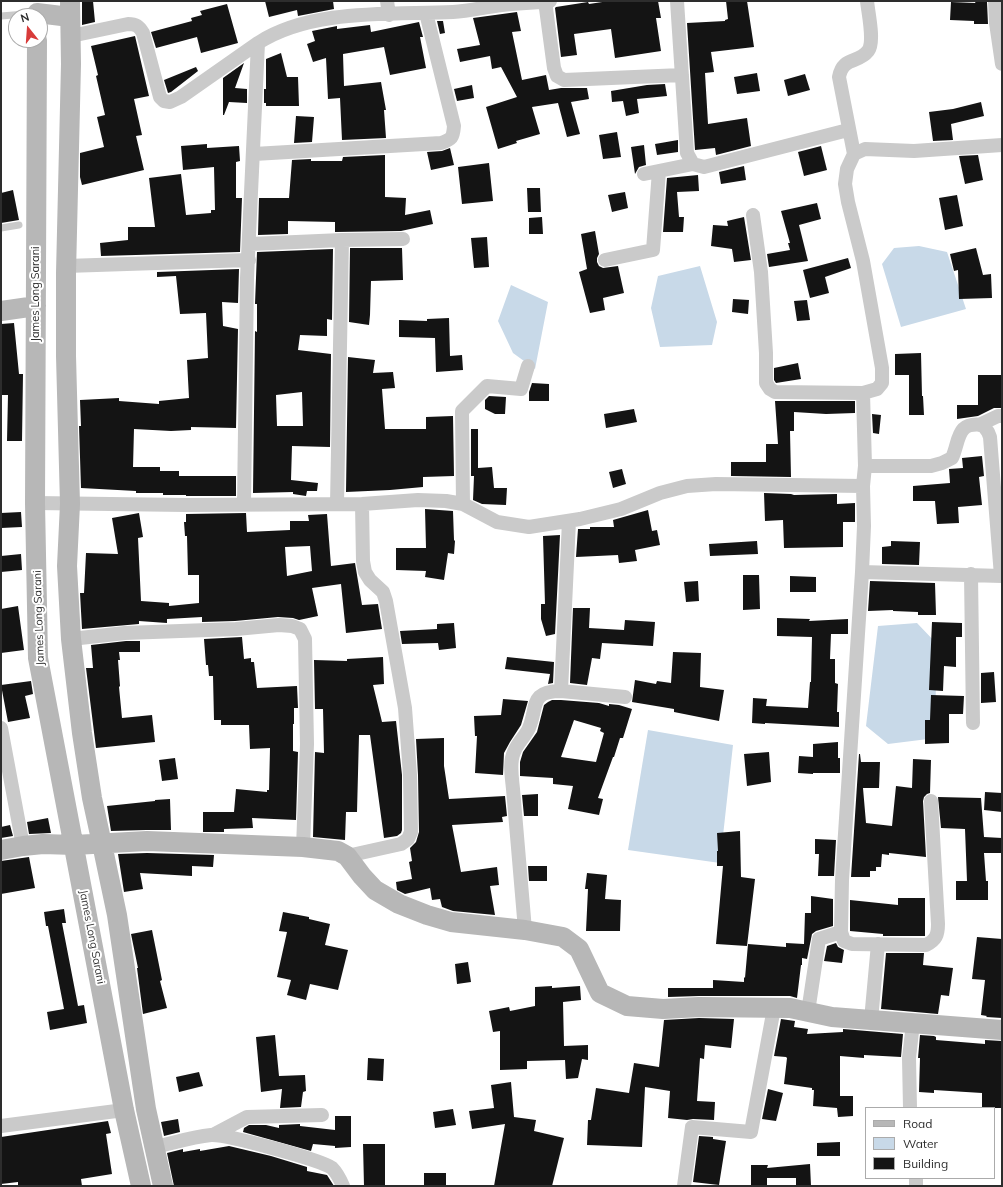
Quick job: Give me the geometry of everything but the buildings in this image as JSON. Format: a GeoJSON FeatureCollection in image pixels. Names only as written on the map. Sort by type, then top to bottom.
{"type":"FeatureCollection","features":[{"type":"Feature","properties":{"kind":"main road"},"geometry":{"type":"LineString","coordinates":[[48,13],[70,18],[66,356],[70,504],[67,566],[71,639],[82,733],[92,798],[116,915],[146,1109],[163,1186]]}},
{"type":"Feature","properties":{"kind":"main road","name":"James Long Sarani"},"geometry":{"type":"LineString","coordinates":[[37,48],[36,503],[38,658],[124,1110],[141,1186]]}},
{"type":"Feature","properties":{"kind":"main road"},"geometry":{"type":"LineString","coordinates":[[1,311],[36,306]]}},
{"type":"Feature","properties":{"kind":"main road"},"geometry":{"type":"LineString","coordinates":[[1,850],[43,844],[74,845],[146,841],[303,846],[338,852],[347,856],[375,890],[399,904],[427,915],[451,922],[525,930],[563,937],[579,949],[600,993],[627,1006],[663,1010],[699,1007],[790,1008],[832,1017],[1002,1030]]}},
{"type":"Feature","properties":{"kind":"street"},"geometry":{"type":"LineString","coordinates":[[70,18],[135,24],[140,27],[143,33],[160,97],[164,101],[170,102],[181,97],[272,34],[306,23],[388,8],[426,13],[462,11],[501,3],[550,1]]}},
{"type":"Feature","properties":{"kind":"street"},"geometry":{"type":"LineString","coordinates":[[677,1],[687,153],[693,164]]}},
{"type":"Feature","properties":{"kind":"street"},"geometry":{"type":"LineString","coordinates":[[854,154],[848,130],[839,77],[841,68],[868,51],[871,43],[867,1]]}},
{"type":"Feature","properties":{"kind":"street"},"geometry":{"type":"LineString","coordinates":[[995,1],[996,23],[1002,64]]}},
{"type":"Feature","properties":{"kind":"street"},"geometry":{"type":"LineString","coordinates":[[545,2],[554,68],[557,76],[564,80],[682,75]]}},
{"type":"Feature","properties":{"kind":"street"},"geometry":{"type":"LineString","coordinates":[[254,154],[441,143],[449,141],[454,136],[454,126],[426,13]]}},
{"type":"Feature","properties":{"kind":"street"},"geometry":{"type":"LineString","coordinates":[[244,504],[247,278],[250,244],[258,43]]}},
{"type":"Feature","properties":{"kind":"street"},"geometry":{"type":"LineString","coordinates":[[644,174],[693,164],[704,167],[848,130]]}},
{"type":"Feature","properties":{"kind":"street"},"geometry":{"type":"LineString","coordinates":[[753,215],[761,272],[766,353],[766,383],[770,389],[775,392],[864,393],[877,389],[882,382],[882,368],[863,261],[845,184],[847,168],[854,154],[865,149],[914,151],[1002,145]]}},
{"type":"Feature","properties":{"kind":"street"},"geometry":{"type":"LineString","coordinates":[[605,260],[653,250],[659,171]]}},
{"type":"Feature","properties":{"kind":"street"},"geometry":{"type":"LineString","coordinates":[[250,244],[403,239]]}},
{"type":"Feature","properties":{"kind":"street"},"geometry":{"type":"LineString","coordinates":[[337,504],[342,240]]}},
{"type":"Feature","properties":{"kind":"street"},"geometry":{"type":"LineString","coordinates":[[66,266],[249,260]]}},
{"type":"Feature","properties":{"kind":"street"},"geometry":{"type":"LineString","coordinates":[[463,504],[462,411],[487,386],[521,388],[528,366]]}},
{"type":"Feature","properties":{"kind":"street"},"geometry":{"type":"LineString","coordinates":[[864,393],[864,526],[844,835],[841,932],[844,941],[852,944],[926,945],[933,942],[938,935],[931,801]]}},
{"type":"Feature","properties":{"kind":"street"},"geometry":{"type":"LineString","coordinates":[[980,425],[998,416],[1002,416]]}},
{"type":"Feature","properties":{"kind":"street"},"geometry":{"type":"LineString","coordinates":[[862,572],[1001,576],[990,437],[983,426],[974,424],[967,426],[962,431],[952,458],[942,463],[931,466],[865,466]]}},
{"type":"Feature","properties":{"kind":"street"},"geometry":{"type":"LineString","coordinates":[[36,503],[128,505],[362,504],[418,500],[446,501],[463,504],[497,522],[529,527],[569,521],[621,509],[660,493],[687,486],[716,484],[864,486]]}},
{"type":"Feature","properties":{"kind":"street"},"geometry":{"type":"LineString","coordinates":[[347,856],[401,844],[408,839],[411,832],[410,775],[405,708],[386,601],[383,592],[370,580],[365,572],[363,561],[362,504]]}},
{"type":"Feature","properties":{"kind":"street"},"geometry":{"type":"LineString","coordinates":[[561,691],[569,521]]}},
{"type":"Feature","properties":{"kind":"street"},"geometry":{"type":"LineString","coordinates":[[971,574],[973,723]]}},
{"type":"Feature","properties":{"kind":"street"},"geometry":{"type":"LineString","coordinates":[[71,639],[125,633],[236,629],[279,625],[292,626],[300,629],[305,639],[307,744],[303,846]]}},
{"type":"Feature","properties":{"kind":"street"},"geometry":{"type":"LineString","coordinates":[[525,930],[512,789],[513,753],[530,726],[536,701],[542,694],[551,691],[561,691],[625,697]]}},
{"type":"Feature","properties":{"kind":"street"},"geometry":{"type":"LineString","coordinates":[[1,728],[23,846]]}},
{"type":"Feature","properties":{"kind":"street"},"geometry":{"type":"LineString","coordinates":[[808,1012],[820,939],[841,932]]}},
{"type":"Feature","properties":{"kind":"street"},"geometry":{"type":"LineString","coordinates":[[871,1020],[878,944]]}},
{"type":"Feature","properties":{"kind":"street"},"geometry":{"type":"LineString","coordinates":[[684,1186],[692,1127],[751,1132],[774,1008]]}},
{"type":"Feature","properties":{"kind":"street"},"geometry":{"type":"LineString","coordinates":[[910,1107],[909,1058],[914,1023]]}},
{"type":"Feature","properties":{"kind":"street"},"geometry":{"type":"LineString","coordinates":[[1,1126],[124,1110]]}},
{"type":"Feature","properties":{"kind":"street"},"geometry":{"type":"LineString","coordinates":[[155,1147],[213,1135],[247,1117],[322,1115]]}},
{"type":"Feature","properties":{"kind":"street"},"geometry":{"type":"LineString","coordinates":[[213,1135],[263,1146],[331,1167],[338,1175],[342,1186]]}},
{"type":"Feature","properties":{"kind":"lane"},"geometry":{"type":"LineString","coordinates":[[1,228],[19,225]]}},
{"type":"Feature","properties":{"kind":"water"},"geometry":{"type":"Polygon","coordinates":[[[919,246],[947,252],[966,309],[901,327],[882,264],[894,248],[919,246]]]}},
{"type":"Feature","properties":{"kind":"water"},"geometry":{"type":"Polygon","coordinates":[[[700,266],[717,322],[712,345],[660,347],[651,308],[658,276],[700,266]]]}},
{"type":"Feature","properties":{"kind":"water"},"geometry":{"type":"Polygon","coordinates":[[[511,285],[548,302],[535,369],[513,353],[498,321],[511,285]]]}},
{"type":"Feature","properties":{"kind":"water"},"geometry":{"type":"Polygon","coordinates":[[[917,623],[937,644],[935,723],[928,739],[888,744],[866,726],[878,626],[917,623]]]}},
{"type":"Feature","properties":{"kind":"water"},"geometry":{"type":"Polygon","coordinates":[[[648,730],[733,745],[720,863],[628,850],[648,730]]]}}]}
